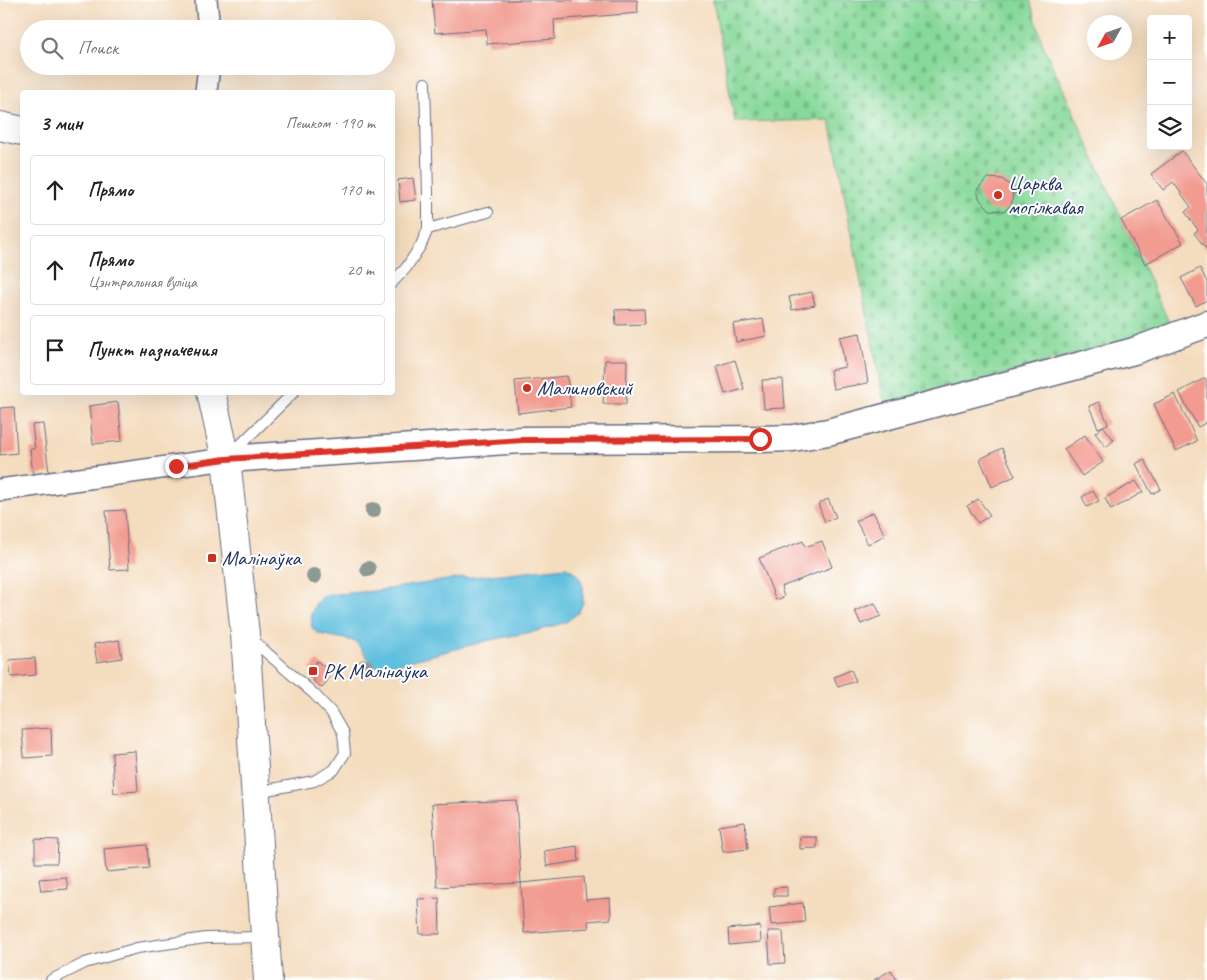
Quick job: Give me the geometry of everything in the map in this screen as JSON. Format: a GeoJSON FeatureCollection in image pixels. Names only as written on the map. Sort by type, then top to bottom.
{"type":"FeatureCollection","features":[{"type":"Feature","properties":{"kind":"main road"},"geometry":{"type":"LineString","coordinates":[[0,126],[20,131]]}},
{"type":"Feature","properties":{"kind":"main road"},"geometry":{"type":"LineString","coordinates":[[212,395],[226,459],[245,634],[268,980]]}},
{"type":"Feature","properties":{"kind":"street"},"geometry":{"type":"LineString","coordinates":[[206,0],[207,20]]}},
{"type":"Feature","properties":{"kind":"street"},"geometry":{"type":"LineString","coordinates":[[206,90],[208,75]]}},
{"type":"Feature","properties":{"kind":"street"},"geometry":{"type":"LineString","coordinates":[[0,490],[226,459],[523,440],[750,440],[793,438],[828,432],[1134,351],[1207,324]]}},
{"type":"Feature","properties":{"kind":"lane"},"geometry":{"type":"LineString","coordinates":[[395,280],[416,253],[428,229],[425,83]]}},
{"type":"Feature","properties":{"kind":"lane"},"geometry":{"type":"LineString","coordinates":[[428,229],[488,212]]}},
{"type":"Feature","properties":{"kind":"lane"},"geometry":{"type":"LineString","coordinates":[[226,459],[291,395]]}},
{"type":"Feature","properties":{"kind":"lane"},"geometry":{"type":"LineString","coordinates":[[245,634],[314,694],[331,712],[343,733],[345,753],[334,770],[314,781],[256,792]]}},
{"type":"Feature","properties":{"kind":"lane"},"geometry":{"type":"LineString","coordinates":[[51,980],[85,963],[137,948],[206,938],[266,937]]}},
{"type":"Feature","properties":{"kind":"green space"},"geometry":{"type":"Polygon","coordinates":[[[713,0],[1030,0],[1043,45],[1171,327],[885,408],[830,120],[735,122],[713,0]]]}},
{"type":"Feature","properties":{"kind":"water"},"geometry":{"type":"Polygon","coordinates":[[[566,567],[578,574],[583,587],[583,603],[578,613],[566,622],[537,631],[490,640],[383,668],[374,666],[356,642],[319,634],[312,628],[311,614],[316,603],[325,595],[375,591],[453,579],[566,567]]]}},
{"type":"Feature","properties":{"kind":"building"},"geometry":{"type":"Polygon","coordinates":[[[432,0],[637,0],[638,13],[554,20],[555,39],[487,44],[486,29],[435,33],[432,0]]]}},
{"type":"Feature","properties":{"kind":"building"},"geometry":{"type":"Polygon","coordinates":[[[1182,151],[1207,184],[1206,249],[1194,233],[1198,230],[1185,212],[1191,207],[1173,182],[1163,190],[1151,174],[1182,151]]]}},
{"type":"Feature","properties":{"kind":"building"},"geometry":{"type":"Polygon","coordinates":[[[413,178],[416,200],[400,202],[398,180],[413,178]]]}},
{"type":"Feature","properties":{"kind":"building"},"geometry":{"type":"Polygon","coordinates":[[[987,178],[1002,179],[1013,187],[1012,203],[1005,211],[990,210],[980,200],[977,190],[987,178]]]}},
{"type":"Feature","properties":{"kind":"building"},"geometry":{"type":"Polygon","coordinates":[[[1157,200],[1183,243],[1145,264],[1121,220],[1157,200]]]}},
{"type":"Feature","properties":{"kind":"building"},"geometry":{"type":"Polygon","coordinates":[[[1200,268],[1207,282],[1207,300],[1196,306],[1181,278],[1200,268]]]}},
{"type":"Feature","properties":{"kind":"building"},"geometry":{"type":"Polygon","coordinates":[[[812,292],[815,305],[792,310],[789,297],[812,292]]]}},
{"type":"Feature","properties":{"kind":"building"},"geometry":{"type":"Polygon","coordinates":[[[644,309],[645,324],[616,325],[615,310],[644,309]]]}},
{"type":"Feature","properties":{"kind":"building"},"geometry":{"type":"Polygon","coordinates":[[[763,319],[766,336],[736,342],[733,324],[763,319]]]}},
{"type":"Feature","properties":{"kind":"building"},"geometry":{"type":"Polygon","coordinates":[[[860,333],[868,383],[833,389],[830,370],[845,367],[840,337],[860,333]]]}},
{"type":"Feature","properties":{"kind":"building"},"geometry":{"type":"Polygon","coordinates":[[[605,360],[627,360],[626,404],[603,404],[605,360]]]}},
{"type":"Feature","properties":{"kind":"building"},"geometry":{"type":"Polygon","coordinates":[[[735,360],[744,389],[725,394],[717,366],[735,360]]]}},
{"type":"Feature","properties":{"kind":"building"},"geometry":{"type":"Polygon","coordinates":[[[567,376],[571,407],[518,413],[515,381],[567,376]]]}},
{"type":"Feature","properties":{"kind":"building"},"geometry":{"type":"Polygon","coordinates":[[[1205,378],[1207,382],[1207,422],[1198,427],[1179,392],[1205,378]]]}},
{"type":"Feature","properties":{"kind":"building"},"geometry":{"type":"Polygon","coordinates":[[[783,379],[785,408],[764,409],[762,380],[783,379]]]}},
{"type":"Feature","properties":{"kind":"building"},"geometry":{"type":"Polygon","coordinates":[[[1175,394],[1197,441],[1176,451],[1154,404],[1175,394]]]}},
{"type":"Feature","properties":{"kind":"building"},"geometry":{"type":"Polygon","coordinates":[[[118,402],[122,441],[93,444],[89,406],[118,402]]]}},
{"type":"Feature","properties":{"kind":"building"},"geometry":{"type":"Polygon","coordinates":[[[1099,402],[1108,424],[1098,428],[1089,406],[1099,402]]]}},
{"type":"Feature","properties":{"kind":"building"},"geometry":{"type":"Polygon","coordinates":[[[14,407],[17,453],[0,455],[0,408],[14,407]]]}},
{"type":"Feature","properties":{"kind":"building"},"geometry":{"type":"Polygon","coordinates":[[[43,424],[49,473],[33,475],[30,449],[35,449],[32,425],[43,424]]]}},
{"type":"Feature","properties":{"kind":"building"},"geometry":{"type":"Polygon","coordinates":[[[1103,426],[1114,440],[1106,447],[1095,433],[1103,426]]]}},
{"type":"Feature","properties":{"kind":"building"},"geometry":{"type":"Polygon","coordinates":[[[1085,435],[1103,462],[1082,476],[1064,449],[1085,435]]]}},
{"type":"Feature","properties":{"kind":"building"},"geometry":{"type":"Polygon","coordinates":[[[1002,448],[1015,476],[992,487],[980,459],[1002,448]]]}},
{"type":"Feature","properties":{"kind":"building"},"geometry":{"type":"Polygon","coordinates":[[[1144,459],[1161,489],[1152,494],[1136,464],[1144,459]]]}},
{"type":"Feature","properties":{"kind":"building"},"geometry":{"type":"Polygon","coordinates":[[[1136,481],[1143,492],[1111,510],[1105,498],[1136,481]]]}},
{"type":"Feature","properties":{"kind":"building"},"geometry":{"type":"Polygon","coordinates":[[[1093,491],[1099,501],[1087,507],[1082,497],[1093,491]]]}},
{"type":"Feature","properties":{"kind":"building"},"geometry":{"type":"Polygon","coordinates":[[[828,499],[836,517],[825,522],[818,504],[828,499]]]}},
{"type":"Feature","properties":{"kind":"building"},"geometry":{"type":"Polygon","coordinates":[[[978,499],[990,515],[978,523],[967,506],[978,499]]]}},
{"type":"Feature","properties":{"kind":"building"},"geometry":{"type":"Polygon","coordinates":[[[125,510],[129,569],[110,570],[106,511],[125,510]]]}},
{"type":"Feature","properties":{"kind":"building"},"geometry":{"type":"Polygon","coordinates":[[[873,512],[885,535],[868,544],[856,521],[873,512]]]}},
{"type":"Feature","properties":{"kind":"building"},"geometry":{"type":"Polygon","coordinates":[[[803,541],[805,547],[822,541],[832,567],[781,587],[784,597],[776,600],[759,558],[803,541]]]}},
{"type":"Feature","properties":{"kind":"building"},"geometry":{"type":"Polygon","coordinates":[[[875,603],[881,616],[861,624],[855,611],[875,603]]]}},
{"type":"Feature","properties":{"kind":"building"},"geometry":{"type":"Polygon","coordinates":[[[119,640],[122,658],[97,662],[94,644],[119,640]]]}},
{"type":"Feature","properties":{"kind":"building"},"geometry":{"type":"Polygon","coordinates":[[[35,658],[36,675],[11,677],[9,660],[35,658]]]}},
{"type":"Feature","properties":{"kind":"building"},"geometry":{"type":"Polygon","coordinates":[[[317,661],[333,673],[322,688],[313,681],[317,675],[310,669],[317,661]]]}},
{"type":"Feature","properties":{"kind":"building"},"geometry":{"type":"Polygon","coordinates":[[[851,670],[856,681],[838,687],[834,677],[851,670]]]}},
{"type":"Feature","properties":{"kind":"building"},"geometry":{"type":"Polygon","coordinates":[[[51,728],[52,756],[24,758],[22,730],[51,728]]]}},
{"type":"Feature","properties":{"kind":"building"},"geometry":{"type":"Polygon","coordinates":[[[135,751],[138,791],[114,793],[112,753],[135,751]]]}},
{"type":"Feature","properties":{"kind":"building"},"geometry":{"type":"Polygon","coordinates":[[[516,800],[521,883],[437,887],[432,804],[516,800]]]}},
{"type":"Feature","properties":{"kind":"building"},"geometry":{"type":"Polygon","coordinates":[[[745,822],[748,849],[723,852],[719,826],[745,822]]]}},
{"type":"Feature","properties":{"kind":"building"},"geometry":{"type":"Polygon","coordinates":[[[800,837],[817,837],[817,848],[800,849],[800,837]]]}},
{"type":"Feature","properties":{"kind":"building"},"geometry":{"type":"Polygon","coordinates":[[[35,839],[58,840],[57,863],[35,863],[35,839]]]}},
{"type":"Feature","properties":{"kind":"building"},"geometry":{"type":"Polygon","coordinates":[[[147,845],[149,868],[106,872],[104,849],[147,845]]]}},
{"type":"Feature","properties":{"kind":"building"},"geometry":{"type":"Polygon","coordinates":[[[577,846],[579,861],[547,866],[544,851],[577,846]]]}},
{"type":"Feature","properties":{"kind":"building"},"geometry":{"type":"Polygon","coordinates":[[[66,877],[68,889],[41,891],[39,879],[66,877]]]}},
{"type":"Feature","properties":{"kind":"building"},"geometry":{"type":"Polygon","coordinates":[[[584,877],[586,900],[610,898],[611,919],[588,921],[589,928],[524,933],[521,883],[584,877]]]}},
{"type":"Feature","properties":{"kind":"building"},"geometry":{"type":"Polygon","coordinates":[[[787,887],[787,896],[774,896],[774,888],[787,887]]]}},
{"type":"Feature","properties":{"kind":"building"},"geometry":{"type":"Polygon","coordinates":[[[439,898],[440,934],[420,934],[418,899],[439,898]]]}},
{"type":"Feature","properties":{"kind":"building"},"geometry":{"type":"Polygon","coordinates":[[[803,903],[805,922],[771,925],[769,907],[803,903]]]}},
{"type":"Feature","properties":{"kind":"building"},"geometry":{"type":"Polygon","coordinates":[[[760,926],[761,942],[729,945],[728,929],[760,926]]]}},
{"type":"Feature","properties":{"kind":"building"},"geometry":{"type":"Polygon","coordinates":[[[768,931],[783,931],[785,963],[770,964],[768,931]]]}},
{"type":"Feature","properties":{"kind":"building"},"geometry":{"type":"Polygon","coordinates":[[[891,970],[897,980],[874,980],[891,970]]]}},
{"type":"Feature","properties":{"kind":"place","name":"Царква могілкавая"},"geometry":{"type":"Point","coordinates":[998,195]}},
{"type":"Feature","properties":{"kind":"place","name":"Малиновский"},"geometry":{"type":"Point","coordinates":[527,388]}},
{"type":"Feature","properties":{"kind":"place","name":"Малінаўка"},"geometry":{"type":"Point","coordinates":[212,558]}},
{"type":"Feature","properties":{"kind":"place","name":"РК Малінаўка"},"geometry":{"type":"Point","coordinates":[313,671]}},
{"type":"Feature","properties":{"kind":"route"},"geometry":{"type":"LineString","coordinates":[[176,466],[226,459],[523,440],[760,439]]}}]}
